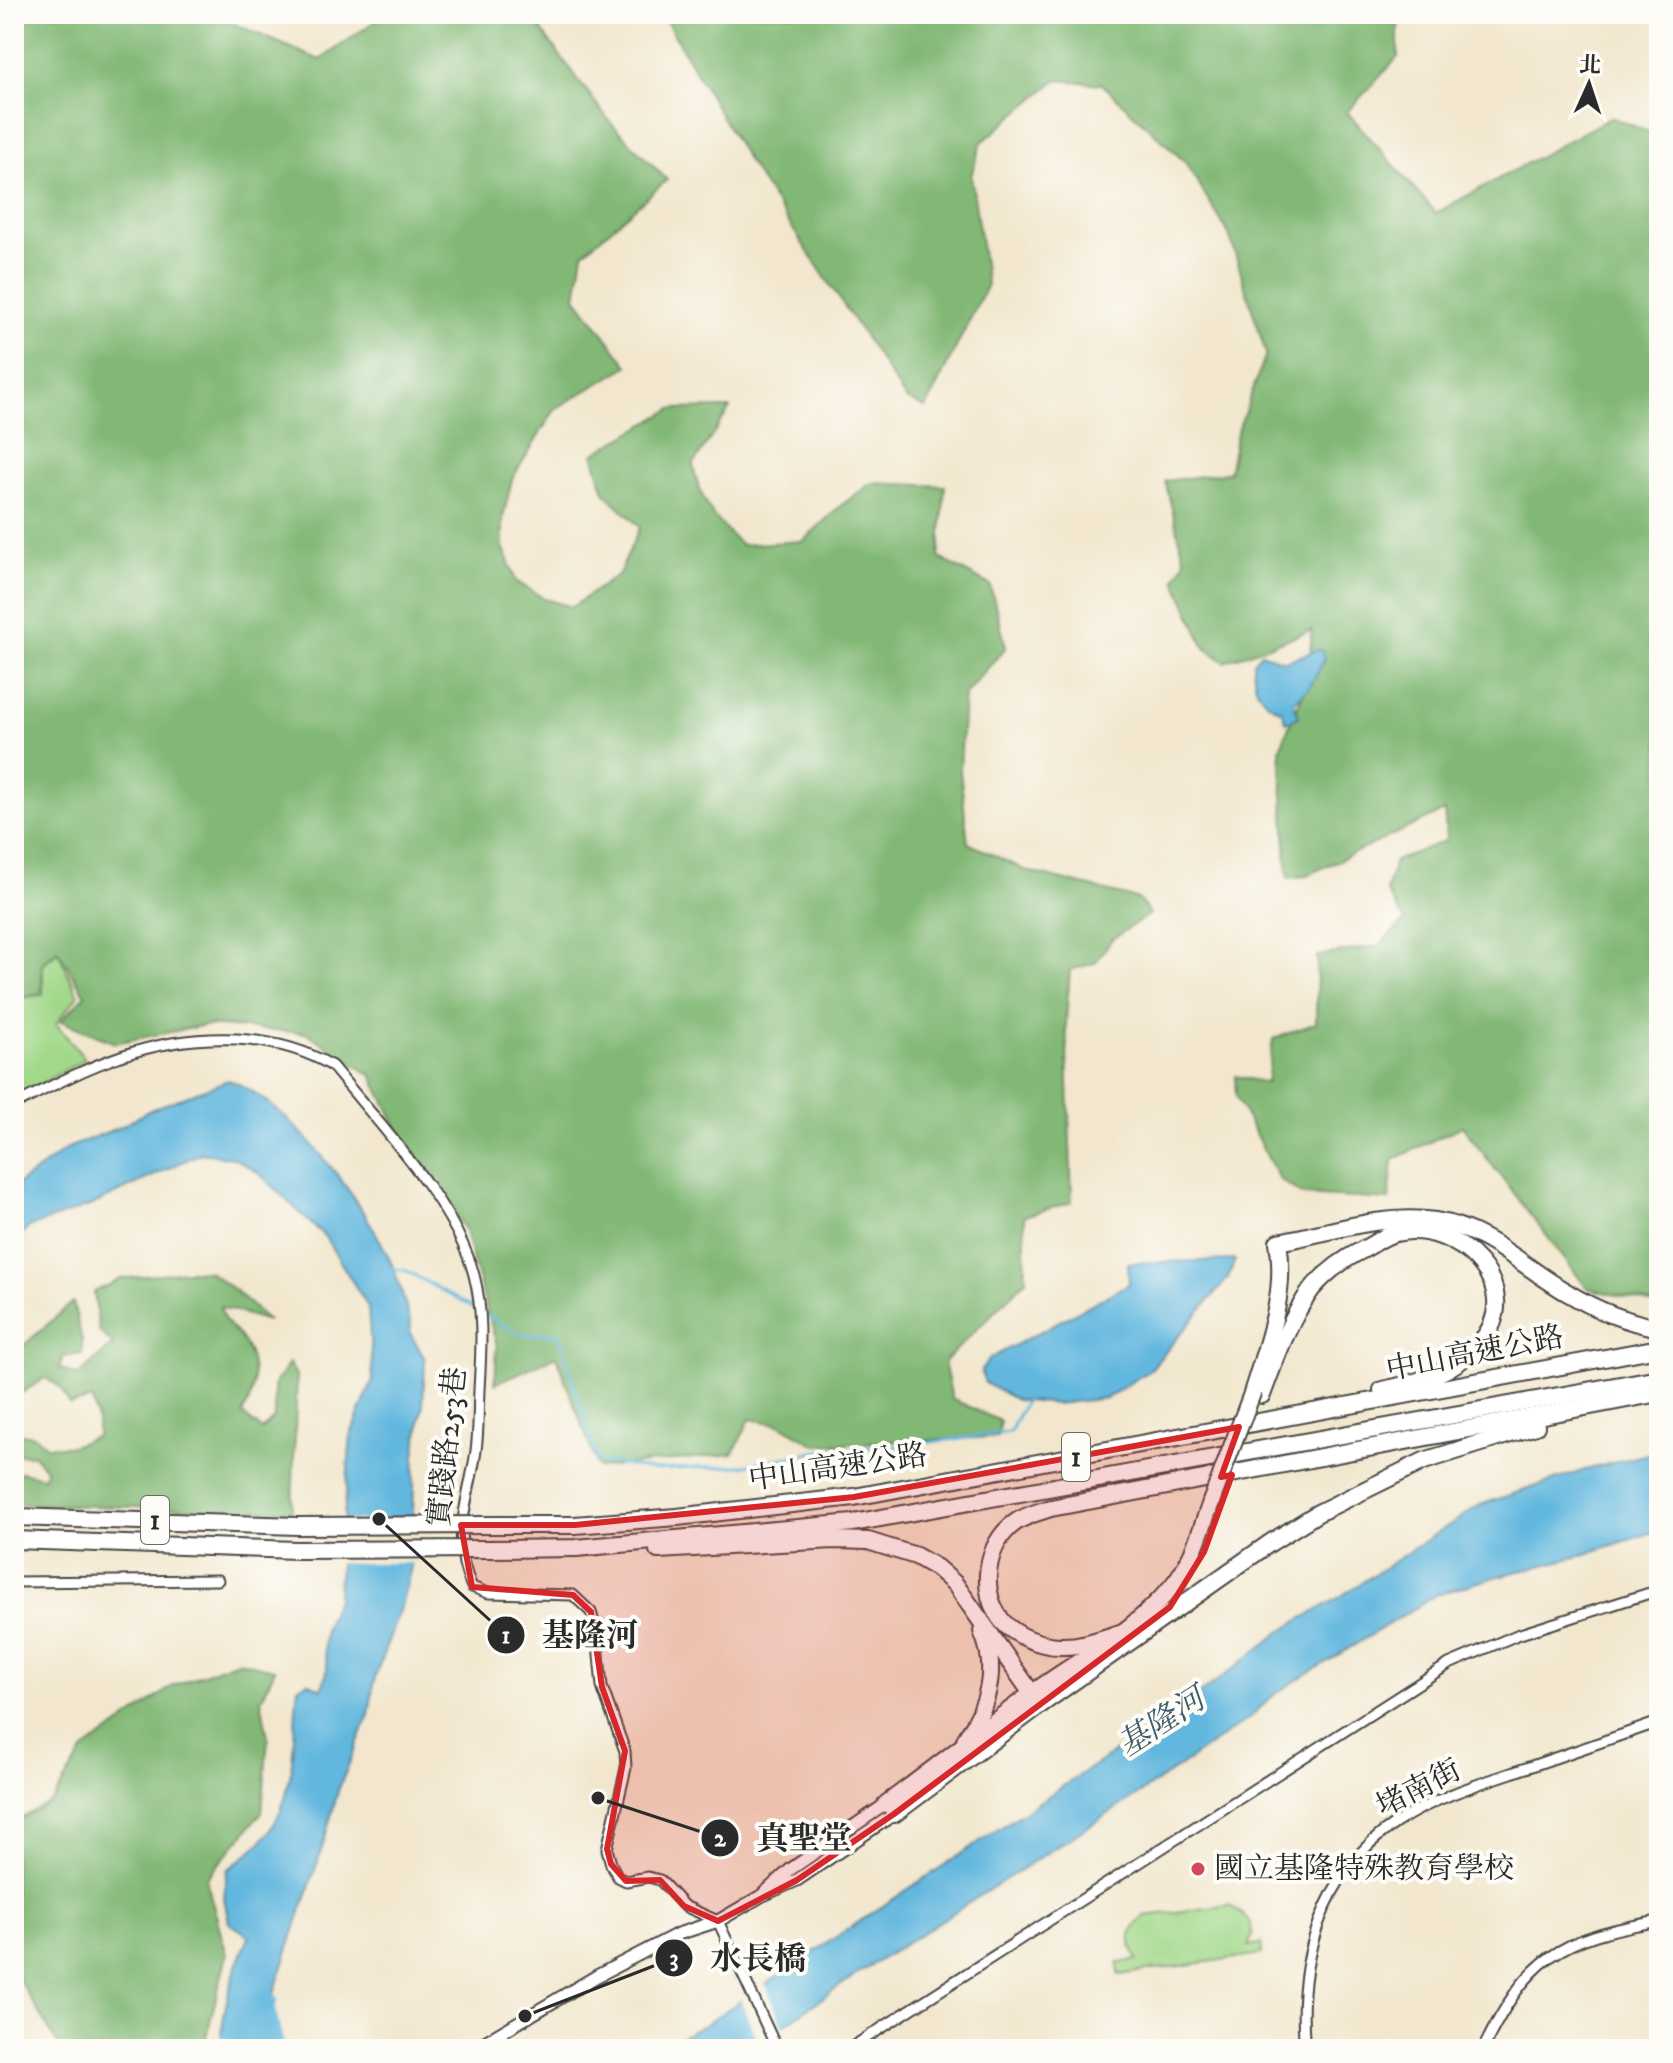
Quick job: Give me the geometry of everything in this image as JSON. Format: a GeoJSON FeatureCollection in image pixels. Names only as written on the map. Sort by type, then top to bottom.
{"type":"FeatureCollection","features":[{"type":"Feature","properties":{"kind":"highway"},"geometry":{"type":"LineString","coordinates":[[1258,1393],[1279,1302],[1282,1273],[1278,1242],[1382,1222],[1435,1221],[1488,1239],[1568,1293],[1606,1313],[1659,1328]]}},
{"type":"Feature","properties":{"kind":"highway"},"geometry":{"type":"LineString","coordinates":[[890,1809],[955,1754],[1170,1607],[1184,1589],[1204,1552],[1216,1504],[1258,1393],[1311,1291],[1330,1271],[1356,1253],[1396,1233],[1429,1232],[1457,1241],[1477,1258],[1490,1275],[1495,1291],[1495,1308],[1491,1323],[1473,1350],[1439,1374],[1336,1400],[1301,1416]]}},
{"type":"Feature","properties":{"kind":"highway","name":"中山高速公路"},"geometry":{"type":"LineString","coordinates":[[14,1517],[297,1526],[589,1524],[854,1497],[1659,1348]]}},
{"type":"Feature","properties":{"kind":"highway","name":"中山高速公路"},"geometry":{"type":"LineString","coordinates":[[14,1540],[296,1550],[576,1548],[853,1523],[1659,1378]]}},
{"type":"Feature","properties":{"kind":"highway"},"geometry":{"type":"LineString","coordinates":[[1659,1393],[1051,1508],[1024,1517],[997,1542],[990,1559],[990,1593],[1003,1622],[1026,1637],[1059,1646],[1124,1639],[1270,1543],[1364,1489],[1412,1467],[1478,1442],[1549,1422],[1659,1400]]}},
{"type":"Feature","properties":{"kind":"highway"},"geometry":{"type":"LineString","coordinates":[[576,1548],[679,1550],[834,1540],[868,1541],[916,1556],[937,1568],[955,1584],[1036,1699]]}},
{"type":"Feature","properties":{"kind":"highway"},"geometry":{"type":"LineString","coordinates":[[955,1754],[985,1706],[990,1683],[991,1662],[987,1642],[973,1611]]}},
{"type":"Feature","properties":{"kind":"highway"},"geometry":{"type":"LineString","coordinates":[[890,1809],[1036,1699]]}},
{"type":"Feature","properties":{"kind":"street","name":"實踐路253巷"},"geometry":{"type":"LineString","coordinates":[[14,1105],[74,1074],[135,1050],[176,1040],[267,1041],[312,1054],[332,1066],[438,1198],[474,1275],[482,1343],[476,1456],[461,1519],[465,1571],[472,1587],[488,1593],[573,1595],[591,1612],[597,1633],[602,1687],[625,1751],[626,1768],[607,1849],[611,1864],[618,1877],[626,1881],[648,1877],[660,1880],[684,1906],[718,1921]]}},
{"type":"Feature","properties":{"kind":"street"},"geometry":{"type":"LineString","coordinates":[[14,1582],[218,1580]]}},
{"type":"Feature","properties":{"kind":"street"},"geometry":{"type":"LineString","coordinates":[[849,2049],[1449,1664],[1517,1635],[1659,1590]]}},
{"type":"Feature","properties":{"kind":"street","name":"堵南街"},"geometry":{"type":"LineString","coordinates":[[1305,2049],[1302,2016],[1305,1971],[1311,1942],[1328,1898],[1366,1847],[1395,1824],[1432,1803],[1659,1722]]}},
{"type":"Feature","properties":{"kind":"street"},"geometry":{"type":"LineString","coordinates":[[473,2049],[597,1976],[678,1934],[718,1921],[797,1880],[890,1809]]}},
{"type":"Feature","properties":{"kind":"street"},"geometry":{"type":"LineString","coordinates":[[718,1921],[777,2049]]}},
{"type":"Feature","properties":{"kind":"street"},"geometry":{"type":"LineString","coordinates":[[1483,2049],[1506,2004],[1530,1972],[1549,1956],[1594,1934],[1659,1921]]}},
{"type":"Feature","properties":{"kind":"highlighted area"},"geometry":{"type":"Polygon","coordinates":[[[1239,1427],[1221,1477],[1232,1475],[1204,1552],[1170,1607],[894,1814],[797,1880],[718,1921],[684,1906],[660,1880],[626,1881],[611,1864],[607,1849],[625,1751],[602,1687],[591,1612],[573,1595],[472,1587],[461,1525],[575,1525],[854,1497],[1239,1427]]]}},
{"type":"Feature","properties":{"kind":"green space"},"geometry":{"type":"Polygon","coordinates":[[[14,14],[211,14],[320,60],[385,14],[529,14],[611,123],[667,180],[583,253],[576,297],[628,366],[555,409],[512,479],[503,518],[503,546],[516,581],[545,599],[572,607],[619,574],[640,527],[604,492],[593,454],[672,409],[730,408],[693,465],[710,510],[741,545],[803,541],[839,507],[871,483],[945,486],[939,558],[990,585],[1006,647],[964,695],[960,770],[968,843],[1027,871],[1138,899],[1150,914],[1112,939],[1095,963],[1070,970],[1066,1020],[1072,1202],[1024,1216],[1026,1280],[944,1362],[952,1399],[1000,1421],[997,1437],[816,1445],[779,1424],[750,1419],[733,1454],[598,1468],[556,1356],[495,1384],[497,1346],[464,1228],[399,1131],[372,1076],[307,1033],[206,1025],[115,1043],[61,1021],[85,995],[58,950],[42,963],[42,994],[14,997],[14,14]]]}},
{"type":"Feature","properties":{"kind":"green space"},"geometry":{"type":"Polygon","coordinates":[[[662,14],[1398,14],[1398,57],[1347,112],[1436,213],[1611,117],[1659,136],[1659,1305],[1587,1288],[1462,1126],[1393,1160],[1389,1200],[1303,1195],[1279,1179],[1236,1097],[1235,1076],[1267,1083],[1273,1039],[1316,1023],[1317,956],[1378,946],[1405,921],[1386,891],[1395,861],[1447,840],[1444,811],[1305,876],[1288,878],[1280,748],[1308,682],[1312,630],[1225,662],[1205,648],[1175,579],[1185,561],[1165,481],[1229,472],[1237,433],[1266,354],[1229,234],[1185,162],[1102,84],[1056,80],[981,143],[971,176],[987,285],[926,408],[906,399],[747,160],[662,14]]]}},
{"type":"Feature","properties":{"kind":"green space"},"geometry":{"type":"Polygon","coordinates":[[[58,951],[78,995],[56,1024],[85,1059],[14,1099],[14,999],[43,995],[43,964],[58,951]]]}},
{"type":"Feature","properties":{"kind":"green space"},"geometry":{"type":"Polygon","coordinates":[[[208,1271],[237,1292],[268,1321],[220,1307],[225,1320],[244,1343],[253,1370],[250,1398],[242,1414],[262,1430],[274,1418],[274,1385],[289,1363],[297,1377],[292,1511],[14,1504],[14,1474],[21,1472],[43,1477],[47,1470],[34,1455],[14,1454],[14,1433],[34,1436],[47,1446],[72,1446],[97,1436],[97,1421],[92,1399],[70,1405],[60,1387],[45,1378],[14,1398],[14,1354],[73,1302],[82,1354],[63,1357],[59,1368],[78,1376],[113,1344],[99,1331],[94,1292],[121,1279],[208,1271]]]}},
{"type":"Feature","properties":{"kind":"green space"},"geometry":{"type":"Polygon","coordinates":[[[237,1661],[275,1669],[261,1700],[268,1737],[262,1812],[206,1879],[227,1955],[203,2049],[61,2049],[14,1972],[14,1822],[52,1801],[83,1751],[173,1686],[237,1661]]]}},
{"type":"Feature","properties":{"kind":"green space"},"geometry":{"type":"Polygon","coordinates":[[[1230,1905],[1249,1922],[1252,1933],[1248,1946],[1261,1944],[1262,1954],[1119,1975],[1118,1963],[1137,1960],[1131,1936],[1135,1926],[1145,1916],[1230,1905]]]}},
{"type":"Feature","properties":{"kind":"water"},"geometry":{"type":"Polygon","coordinates":[[[1321,649],[1325,659],[1310,687],[1294,702],[1299,717],[1286,722],[1282,711],[1267,703],[1258,692],[1253,662],[1261,653],[1285,661],[1321,649]]]}},
{"type":"Feature","properties":{"kind":"water"},"geometry":{"type":"Polygon","coordinates":[[[228,1080],[276,1109],[301,1132],[365,1214],[392,1265],[411,1324],[410,1333],[425,1359],[423,1404],[415,1455],[411,1567],[401,1606],[375,1677],[369,1715],[339,1788],[268,2011],[273,2049],[221,2049],[229,1991],[250,1936],[229,1923],[224,1898],[227,1870],[260,1843],[278,1816],[285,1799],[292,1762],[298,1687],[308,1682],[321,1689],[326,1674],[324,1638],[337,1600],[351,1434],[373,1380],[368,1307],[325,1237],[260,1174],[234,1158],[201,1153],[92,1205],[29,1227],[14,1242],[14,1187],[68,1148],[122,1126],[150,1110],[228,1080]]]}},
{"type":"Feature","properties":{"kind":"water"},"geometry":{"type":"Polygon","coordinates":[[[1235,1260],[1228,1278],[1151,1369],[1107,1398],[1056,1404],[1016,1400],[985,1383],[981,1371],[989,1359],[1129,1284],[1128,1263],[1235,1260]]]}},
{"type":"Feature","properties":{"kind":"water","name":"基隆河"},"geometry":{"type":"Polygon","coordinates":[[[1659,1451],[1659,1530],[1576,1557],[1438,1594],[1276,1693],[1246,1721],[1139,1794],[853,1977],[749,2049],[658,2049],[704,2025],[1146,1731],[1284,1629],[1335,1600],[1480,1505],[1585,1470],[1659,1451]]]}},
{"type":"Feature","properties":{"kind":"pier"},"geometry":{"type":"Polygon","coordinates":[[[417,1520],[415,1563],[337,1563],[341,1521],[417,1520]]]}},
{"type":"Feature","properties":{"kind":"pier"},"geometry":{"type":"Polygon","coordinates":[[[764,1980],[784,2029],[760,2046],[739,1997],[764,1980]]]}},
{"type":"Feature","properties":{"kind":"waterway"},"geometry":{"type":"LineString","coordinates":[[391,1269],[405,1270],[477,1310]]}},
{"type":"Feature","properties":{"kind":"waterway"},"geometry":{"type":"LineString","coordinates":[[484,1314],[522,1335],[559,1334],[597,1461],[653,1470],[740,1466],[820,1451],[901,1446],[1010,1432],[1025,1401]]}},
{"type":"Feature","properties":{"kind":"waterway","name":"基隆河"},"geometry":{"type":"LineString","coordinates":[[268,2001],[266,2010],[276,2049]]}},
{"type":"Feature","properties":{"kind":"place","name":"基隆河"},"geometry":{"type":"Point","coordinates":[379,1519]}},
{"type":"Feature","properties":{"kind":"place","name":"真聖堂"},"geometry":{"type":"Point","coordinates":[598,1798]}},
{"type":"Feature","properties":{"kind":"place","name":"國立基隆特殊教育學校"},"geometry":{"type":"Point","coordinates":[1198,1869]}},
{"type":"Feature","properties":{"kind":"place","name":"水長橋"},"geometry":{"type":"Point","coordinates":[525,2016]}}]}
